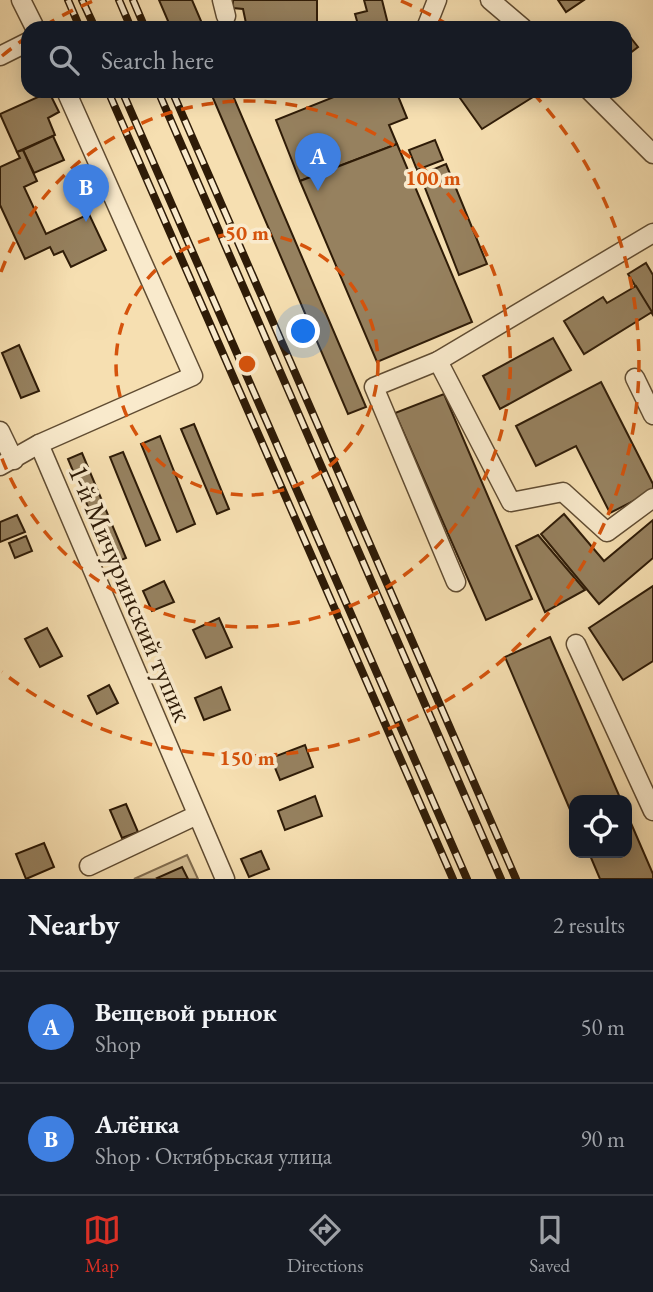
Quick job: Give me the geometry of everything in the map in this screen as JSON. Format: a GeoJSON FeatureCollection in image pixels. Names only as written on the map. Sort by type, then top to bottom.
{"type":"FeatureCollection","features":[{"type":"Feature","properties":{"kind":"street"},"geometry":{"type":"LineString","coordinates":[[21,0],[32,21]]}},
{"type":"Feature","properties":{"kind":"street"},"geometry":{"type":"LineString","coordinates":[[429,21],[438,0]]}},
{"type":"Feature","properties":{"kind":"street"},"geometry":{"type":"LineString","coordinates":[[490,0],[515,21]]}},
{"type":"Feature","properties":{"kind":"street"},"geometry":{"type":"LineString","coordinates":[[0,56],[21,46]]}},
{"type":"Feature","properties":{"kind":"street"},"geometry":{"type":"LineString","coordinates":[[0,431],[7,463],[39,444],[193,376],[69,98]]}},
{"type":"Feature","properties":{"kind":"street"},"geometry":{"type":"LineString","coordinates":[[597,98],[653,154]]}},
{"type":"Feature","properties":{"kind":"street"},"geometry":{"type":"LineString","coordinates":[[456,582],[374,387],[438,361],[653,233]]}},
{"type":"Feature","properties":{"kind":"street"},"geometry":{"type":"LineString","coordinates":[[438,361],[511,502],[563,492],[607,532],[653,499]]}},
{"type":"Feature","properties":{"kind":"street"},"geometry":{"type":"LineString","coordinates":[[635,378],[653,415]]}},
{"type":"Feature","properties":{"kind":"street","name":"1-й Мичуринский тупик"},"geometry":{"type":"LineString","coordinates":[[39,444],[225,879]]}},
{"type":"Feature","properties":{"kind":"street"},"geometry":{"type":"LineString","coordinates":[[576,644],[651,800]]}},
{"type":"Feature","properties":{"kind":"street"},"geometry":{"type":"LineString","coordinates":[[89,866],[197,815]]}},
{"type":"Feature","properties":{"kind":"shaded area"},"geometry":{"type":"Polygon","coordinates":[[[187,855],[198,879],[134,879],[187,855]]]}},
{"type":"Feature","properties":{"kind":"building"},"geometry":{"type":"Polygon","coordinates":[[[159,0],[192,0],[201,21],[168,21],[159,0]]]}},
{"type":"Feature","properties":{"kind":"building"},"geometry":{"type":"Polygon","coordinates":[[[233,0],[317,0],[317,21],[246,21],[243,9],[233,8],[233,0]]]}},
{"type":"Feature","properties":{"kind":"building"},"geometry":{"type":"Polygon","coordinates":[[[364,0],[382,0],[387,21],[357,21],[355,14],[367,11],[364,0]]]}},
{"type":"Feature","properties":{"kind":"building"},"geometry":{"type":"Polygon","coordinates":[[[558,0],[584,0],[566,12],[558,0]]]}},
{"type":"Feature","properties":{"kind":"building"},"geometry":{"type":"Polygon","coordinates":[[[632,39],[638,47],[632,52],[632,39]]]}},
{"type":"Feature","properties":{"kind":"building"},"geometry":{"type":"Polygon","coordinates":[[[36,98],[52,98],[59,112],[48,118],[55,135],[17,152],[0,114],[36,98]]]}},
{"type":"Feature","properties":{"kind":"building"},"geometry":{"type":"Polygon","coordinates":[[[213,98],[234,98],[366,407],[348,414],[213,98]]]}},
{"type":"Feature","properties":{"kind":"building"},"geometry":{"type":"Polygon","coordinates":[[[331,98],[399,98],[407,118],[389,125],[397,144],[300,181],[276,120],[331,98]]]}},
{"type":"Feature","properties":{"kind":"building"},"geometry":{"type":"Polygon","coordinates":[[[460,98],[531,98],[482,129],[460,98]]]}},
{"type":"Feature","properties":{"kind":"building"},"geometry":{"type":"Polygon","coordinates":[[[53,136],[64,160],[34,173],[23,150],[53,136]]]}},
{"type":"Feature","properties":{"kind":"building"},"geometry":{"type":"Polygon","coordinates":[[[435,140],[443,160],[417,170],[409,150],[435,140]]]}},
{"type":"Feature","properties":{"kind":"building"},"geometry":{"type":"Polygon","coordinates":[[[397,144],[472,322],[377,362],[300,181],[397,144]]]}},
{"type":"Feature","properties":{"kind":"building"},"geometry":{"type":"Polygon","coordinates":[[[23,150],[37,181],[24,187],[46,234],[89,214],[106,250],[71,267],[63,251],[54,255],[50,247],[25,259],[0,205],[0,167],[20,158],[17,152],[23,150]]]}},
{"type":"Feature","properties":{"kind":"building"},"geometry":{"type":"Polygon","coordinates":[[[446,164],[487,264],[459,275],[420,175],[446,164]]]}},
{"type":"Feature","properties":{"kind":"building"},"geometry":{"type":"Polygon","coordinates":[[[646,263],[653,275],[653,315],[628,274],[646,263]]]}},
{"type":"Feature","properties":{"kind":"building"},"geometry":{"type":"Polygon","coordinates":[[[636,286],[652,312],[584,354],[564,321],[603,297],[607,303],[636,286]]]}},
{"type":"Feature","properties":{"kind":"building"},"geometry":{"type":"Polygon","coordinates":[[[553,338],[571,370],[500,409],[483,376],[553,338]]]}},
{"type":"Feature","properties":{"kind":"building"},"geometry":{"type":"Polygon","coordinates":[[[19,345],[39,391],[21,398],[2,353],[19,345]]]}},
{"type":"Feature","properties":{"kind":"building"},"geometry":{"type":"Polygon","coordinates":[[[601,382],[653,484],[653,491],[610,513],[576,446],[536,466],[516,426],[601,382]]]}},
{"type":"Feature","properties":{"kind":"building"},"geometry":{"type":"Polygon","coordinates":[[[444,394],[532,599],[486,620],[395,413],[444,394]]]}},
{"type":"Feature","properties":{"kind":"building"},"geometry":{"type":"Polygon","coordinates":[[[194,424],[229,509],[217,514],[181,429],[194,424]]]}},
{"type":"Feature","properties":{"kind":"building"},"geometry":{"type":"Polygon","coordinates":[[[160,436],[195,524],[177,532],[141,444],[160,436]]]}},
{"type":"Feature","properties":{"kind":"building"},"geometry":{"type":"Polygon","coordinates":[[[123,452],[160,540],[146,546],[110,457],[123,452]]]}},
{"type":"Feature","properties":{"kind":"building"},"geometry":{"type":"Polygon","coordinates":[[[82,453],[126,558],[112,564],[68,459],[82,453]]]}},
{"type":"Feature","properties":{"kind":"building"},"geometry":{"type":"Polygon","coordinates":[[[564,514],[604,561],[653,520],[653,558],[599,604],[541,534],[564,514]]]}},
{"type":"Feature","properties":{"kind":"building"},"geometry":{"type":"Polygon","coordinates":[[[17,515],[25,532],[0,542],[0,522],[17,515]]]}},
{"type":"Feature","properties":{"kind":"building"},"geometry":{"type":"Polygon","coordinates":[[[538,535],[585,590],[545,612],[516,546],[538,535]]]}},
{"type":"Feature","properties":{"kind":"building"},"geometry":{"type":"Polygon","coordinates":[[[26,536],[32,551],[15,558],[9,543],[26,536]]]}},
{"type":"Feature","properties":{"kind":"building"},"geometry":{"type":"Polygon","coordinates":[[[164,581],[174,602],[152,611],[143,591],[164,581]]]}},
{"type":"Feature","properties":{"kind":"building"},"geometry":{"type":"Polygon","coordinates":[[[653,586],[653,661],[623,680],[589,628],[653,586]]]}},
{"type":"Feature","properties":{"kind":"building"},"geometry":{"type":"Polygon","coordinates":[[[219,618],[232,647],[206,658],[193,630],[219,618]]]}},
{"type":"Feature","properties":{"kind":"building"},"geometry":{"type":"Polygon","coordinates":[[[47,628],[62,656],[40,667],[25,639],[47,628]]]}},
{"type":"Feature","properties":{"kind":"building"},"geometry":{"type":"Polygon","coordinates":[[[550,637],[619,795],[569,795],[569,807],[505,657],[550,637]]]}},
{"type":"Feature","properties":{"kind":"building"},"geometry":{"type":"Polygon","coordinates":[[[109,685],[118,703],[97,714],[88,696],[109,685]]]}},
{"type":"Feature","properties":{"kind":"building"},"geometry":{"type":"Polygon","coordinates":[[[221,687],[230,710],[204,720],[195,698],[221,687]]]}},
{"type":"Feature","properties":{"kind":"building"},"geometry":{"type":"Polygon","coordinates":[[[305,745],[313,767],[280,780],[271,758],[305,745]]]}},
{"type":"Feature","properties":{"kind":"building"},"geometry":{"type":"Polygon","coordinates":[[[315,796],[322,816],[285,830],[278,811],[315,796]]]}},
{"type":"Feature","properties":{"kind":"building"},"geometry":{"type":"Polygon","coordinates":[[[126,804],[138,832],[122,838],[110,810],[126,804]]]}},
{"type":"Feature","properties":{"kind":"building"},"geometry":{"type":"Polygon","coordinates":[[[632,826],[653,879],[600,879],[591,858],[632,858],[632,826]]]}},
{"type":"Feature","properties":{"kind":"building"},"geometry":{"type":"Polygon","coordinates":[[[44,843],[54,867],[26,879],[16,854],[44,843]]]}},
{"type":"Feature","properties":{"kind":"building"},"geometry":{"type":"Polygon","coordinates":[[[261,851],[269,869],[249,877],[241,859],[261,851]]]}},
{"type":"Feature","properties":{"kind":"building"},"geometry":{"type":"Polygon","coordinates":[[[182,867],[188,879],[157,878],[182,867]]]}},
{"type":"Feature","properties":{"kind":"railway"},"geometry":{"type":"LineString","coordinates":[[68,0],[77,21]]}},
{"type":"Feature","properties":{"kind":"railway"},"geometry":{"type":"LineString","coordinates":[[82,0],[92,21]]}},
{"type":"Feature","properties":{"kind":"railway"},"geometry":{"type":"LineString","coordinates":[[119,0],[128,21]]}},
{"type":"Feature","properties":{"kind":"railway"},"geometry":{"type":"LineString","coordinates":[[133,0],[142,21]]}},
{"type":"Feature","properties":{"kind":"railway"},"geometry":{"type":"LineString","coordinates":[[111,98],[453,879]]}},
{"type":"Feature","properties":{"kind":"railway"},"geometry":{"type":"LineString","coordinates":[[125,98],[467,879]]}},
{"type":"Feature","properties":{"kind":"railway"},"geometry":{"type":"LineString","coordinates":[[161,98],[501,879]]}},
{"type":"Feature","properties":{"kind":"railway"},"geometry":{"type":"LineString","coordinates":[[175,98],[516,879]]}},
{"type":"Feature","properties":{"kind":"place","name":"Вещевой рынок"},"geometry":{"type":"Point","coordinates":[318,191]}},
{"type":"Feature","properties":{"kind":"place","name":"Алёнка"},"geometry":{"type":"Point","coordinates":[86,222]}}]}
